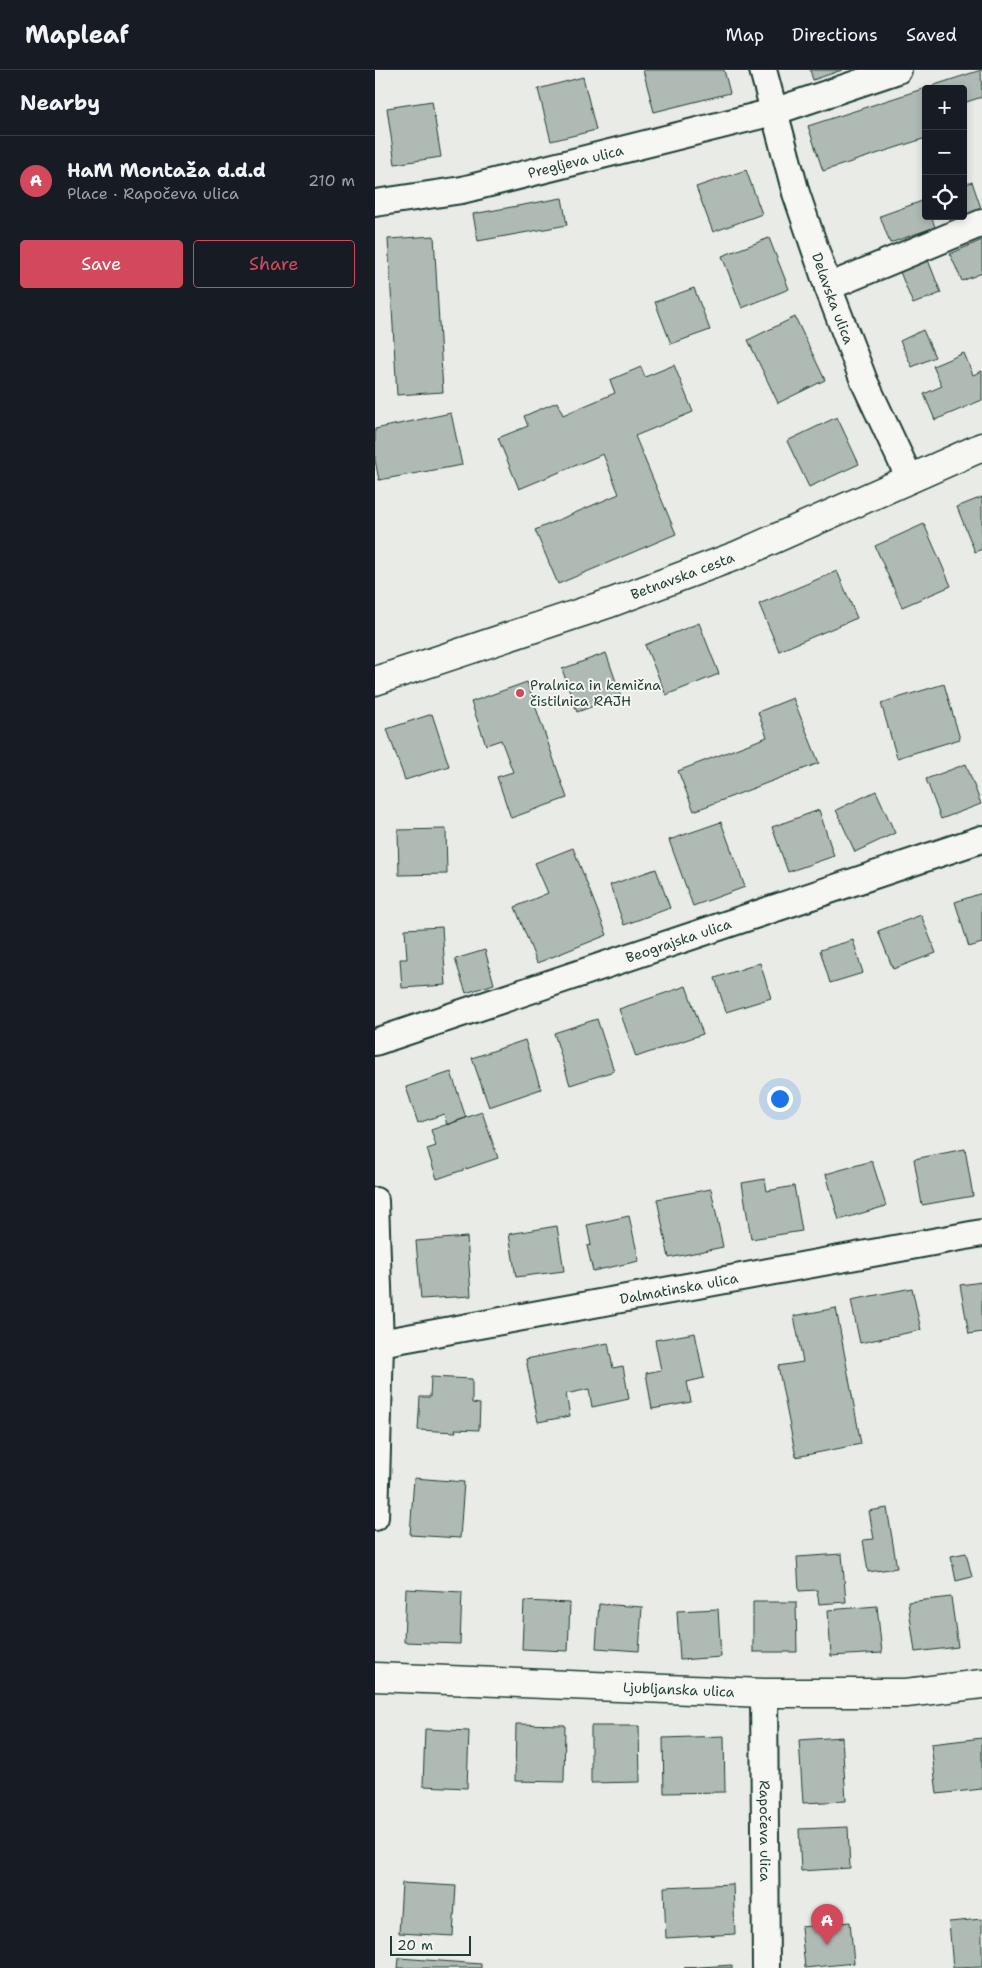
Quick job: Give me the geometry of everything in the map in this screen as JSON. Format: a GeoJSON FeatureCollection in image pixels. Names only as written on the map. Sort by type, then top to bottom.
{"type":"FeatureCollection","features":[{"type":"Feature","properties":{"kind":"street","name":"Delavska ulica"},"geometry":{"type":"LineString","coordinates":[[763,70],[796,193],[828,287],[864,381],[910,479]]}},
{"type":"Feature","properties":{"kind":"street"},"geometry":{"type":"LineString","coordinates":[[773,112],[898,70]]}},
{"type":"Feature","properties":{"kind":"street","name":"Pregljeva ulica"},"geometry":{"type":"LineString","coordinates":[[375,203],[462,190],[773,112]]}},
{"type":"Feature","properties":{"kind":"street"},"geometry":{"type":"LineString","coordinates":[[828,287],[982,223]]}},
{"type":"Feature","properties":{"kind":"street","name":"Betnavska cesta"},"geometry":{"type":"LineString","coordinates":[[375,681],[610,603],[711,565],[982,447]]}},
{"type":"Feature","properties":{"kind":"street","name":"Beograjska ulica"},"geometry":{"type":"LineString","coordinates":[[375,1042],[982,839]]}},
{"type":"Feature","properties":{"kind":"street"},"geometry":{"type":"LineString","coordinates":[[375,1201],[377,1344],[375,1517]]}},
{"type":"Feature","properties":{"kind":"street","name":"Dalmatinska ulica"},"geometry":{"type":"LineString","coordinates":[[377,1344],[982,1233]]}},
{"type":"Feature","properties":{"kind":"street","name":"Ljubljanska ulica"},"geometry":{"type":"LineString","coordinates":[[375,1677],[764,1693],[907,1693],[982,1684]]}},
{"type":"Feature","properties":{"kind":"street","name":"Rapočeva ulica"},"geometry":{"type":"LineString","coordinates":[[764,1693],[766,1968]]}},
{"type":"Feature","properties":{"kind":"building"},"geometry":{"type":"Polygon","coordinates":[[[643,70],[724,70],[730,93],[654,112],[643,70]]]}},
{"type":"Feature","properties":{"kind":"building"},"geometry":{"type":"Polygon","coordinates":[[[810,70],[842,70],[813,80],[810,70]]]}},
{"type":"Feature","properties":{"kind":"building"},"geometry":{"type":"Polygon","coordinates":[[[981,70],[982,97],[967,102],[967,85],[935,85],[981,70]]]}},
{"type":"Feature","properties":{"kind":"building"},"geometry":{"type":"Polygon","coordinates":[[[583,77],[596,130],[551,141],[538,89],[583,77]]]}},
{"type":"Feature","properties":{"kind":"building"},"geometry":{"type":"Polygon","coordinates":[[[922,89],[922,139],[823,171],[808,126],[922,89]]]}},
{"type":"Feature","properties":{"kind":"building"},"geometry":{"type":"Polygon","coordinates":[[[432,101],[441,157],[395,164],[387,108],[432,101]]]}},
{"type":"Feature","properties":{"kind":"building"},"geometry":{"type":"Polygon","coordinates":[[[746,170],[762,214],[713,232],[696,187],[746,170]]]}},
{"type":"Feature","properties":{"kind":"building"},"geometry":{"type":"Polygon","coordinates":[[[972,182],[982,211],[967,216],[967,184],[972,182]]]}},
{"type":"Feature","properties":{"kind":"building"},"geometry":{"type":"Polygon","coordinates":[[[562,198],[567,225],[478,241],[473,214],[562,198]]]}},
{"type":"Feature","properties":{"kind":"building"},"geometry":{"type":"Polygon","coordinates":[[[922,201],[922,220],[932,220],[935,227],[890,243],[880,216],[922,201]]]}},
{"type":"Feature","properties":{"kind":"building"},"geometry":{"type":"Polygon","coordinates":[[[434,236],[443,392],[397,395],[388,239],[434,236]]]}},
{"type":"Feature","properties":{"kind":"building"},"geometry":{"type":"Polygon","coordinates":[[[769,238],[789,289],[742,308],[722,256],[769,238]]]}},
{"type":"Feature","properties":{"kind":"building"},"geometry":{"type":"Polygon","coordinates":[[[982,240],[982,273],[962,281],[950,254],[982,240]]]}},
{"type":"Feature","properties":{"kind":"building"},"geometry":{"type":"Polygon","coordinates":[[[928,260],[941,293],[913,304],[900,272],[928,260]]]}},
{"type":"Feature","properties":{"kind":"building"},"geometry":{"type":"Polygon","coordinates":[[[694,288],[710,330],[671,344],[655,302],[694,288]]]}},
{"type":"Feature","properties":{"kind":"building"},"geometry":{"type":"Polygon","coordinates":[[[795,317],[825,380],[778,403],[748,340],[795,317]]]}},
{"type":"Feature","properties":{"kind":"building"},"geometry":{"type":"Polygon","coordinates":[[[923,330],[935,357],[912,367],[900,341],[923,330]]]}},
{"type":"Feature","properties":{"kind":"building"},"geometry":{"type":"Polygon","coordinates":[[[964,353],[973,375],[982,371],[982,400],[935,420],[924,394],[942,386],[933,366],[964,353]]]}},
{"type":"Feature","properties":{"kind":"building"},"geometry":{"type":"Polygon","coordinates":[[[674,365],[693,412],[635,436],[676,534],[558,584],[535,530],[619,494],[603,454],[519,489],[498,438],[528,426],[524,416],[557,402],[563,415],[615,393],[610,380],[641,367],[645,377],[674,365]]]}},
{"type":"Feature","properties":{"kind":"building"},"geometry":{"type":"Polygon","coordinates":[[[451,413],[462,465],[379,480],[375,460],[375,429],[451,413]]]}},
{"type":"Feature","properties":{"kind":"building"},"geometry":{"type":"Polygon","coordinates":[[[837,417],[859,464],[809,487],[787,441],[837,417]]]}},
{"type":"Feature","properties":{"kind":"building"},"geometry":{"type":"Polygon","coordinates":[[[982,497],[982,549],[975,552],[957,507],[982,497]]]}},
{"type":"Feature","properties":{"kind":"building"},"geometry":{"type":"Polygon","coordinates":[[[924,524],[951,586],[902,607],[875,546],[924,524]]]}},
{"type":"Feature","properties":{"kind":"building"},"geometry":{"type":"Polygon","coordinates":[[[837,571],[857,618],[779,651],[759,604],[837,571]]]}},
{"type":"Feature","properties":{"kind":"building"},"geometry":{"type":"Polygon","coordinates":[[[699,623],[719,674],[666,695],[645,645],[699,623]]]}},
{"type":"Feature","properties":{"kind":"building"},"geometry":{"type":"Polygon","coordinates":[[[606,653],[621,696],[577,712],[562,669],[606,653]]]}},
{"type":"Feature","properties":{"kind":"building"},"geometry":{"type":"Polygon","coordinates":[[[527,682],[567,798],[511,818],[497,777],[513,772],[501,740],[486,745],[471,702],[527,682]]]}},
{"type":"Feature","properties":{"kind":"building"},"geometry":{"type":"Polygon","coordinates":[[[944,684],[960,739],[897,758],[881,703],[944,684]]]}},
{"type":"Feature","properties":{"kind":"building"},"geometry":{"type":"Polygon","coordinates":[[[793,698],[819,763],[694,811],[678,771],[767,737],[758,712],[793,698]]]}},
{"type":"Feature","properties":{"kind":"building"},"geometry":{"type":"Polygon","coordinates":[[[432,714],[449,766],[405,780],[387,729],[432,714]]]}},
{"type":"Feature","properties":{"kind":"building"},"geometry":{"type":"Polygon","coordinates":[[[966,764],[981,804],[941,819],[926,779],[966,764]]]}},
{"type":"Feature","properties":{"kind":"building"},"geometry":{"type":"Polygon","coordinates":[[[876,791],[895,833],[855,852],[836,810],[876,791]]]}},
{"type":"Feature","properties":{"kind":"building"},"geometry":{"type":"Polygon","coordinates":[[[819,810],[834,856],[788,872],[772,827],[819,810]]]}},
{"type":"Feature","properties":{"kind":"building"},"geometry":{"type":"Polygon","coordinates":[[[721,822],[745,887],[693,906],[669,840],[721,822]]]}},
{"type":"Feature","properties":{"kind":"building"},"geometry":{"type":"Polygon","coordinates":[[[446,829],[447,874],[399,875],[398,830],[446,829]]]}},
{"type":"Feature","properties":{"kind":"building"},"geometry":{"type":"Polygon","coordinates":[[[573,848],[607,935],[537,963],[515,907],[548,893],[535,863],[573,848]]]}},
{"type":"Feature","properties":{"kind":"building"},"geometry":{"type":"Polygon","coordinates":[[[656,869],[670,908],[624,925],[610,885],[656,869]]]}},
{"type":"Feature","properties":{"kind":"building"},"geometry":{"type":"Polygon","coordinates":[[[982,893],[982,943],[969,947],[955,902],[982,893]]]}},
{"type":"Feature","properties":{"kind":"building"},"geometry":{"type":"Polygon","coordinates":[[[921,915],[936,953],[893,969],[878,931],[921,915]]]}},
{"type":"Feature","properties":{"kind":"building"},"geometry":{"type":"Polygon","coordinates":[[[442,927],[446,985],[402,988],[400,959],[407,959],[405,929],[442,927]]]}},
{"type":"Feature","properties":{"kind":"building"},"geometry":{"type":"Polygon","coordinates":[[[853,940],[863,973],[830,983],[820,950],[853,940]]]}},
{"type":"Feature","properties":{"kind":"building"},"geometry":{"type":"Polygon","coordinates":[[[485,950],[494,984],[466,993],[455,959],[485,950]]]}},
{"type":"Feature","properties":{"kind":"building"},"geometry":{"type":"Polygon","coordinates":[[[760,963],[771,998],[726,1012],[715,978],[760,963]]]}},
{"type":"Feature","properties":{"kind":"building"},"geometry":{"type":"Polygon","coordinates":[[[686,986],[703,1034],[636,1057],[619,1009],[686,986]]]}},
{"type":"Feature","properties":{"kind":"building"},"geometry":{"type":"Polygon","coordinates":[[[597,1019],[614,1071],[570,1085],[554,1033],[597,1019]]]}},
{"type":"Feature","properties":{"kind":"building"},"geometry":{"type":"Polygon","coordinates":[[[525,1040],[541,1089],[489,1107],[472,1058],[525,1040]]]}},
{"type":"Feature","properties":{"kind":"building"},"geometry":{"type":"Polygon","coordinates":[[[451,1072],[466,1118],[447,1125],[444,1114],[418,1123],[406,1087],[451,1072]]]}},
{"type":"Feature","properties":{"kind":"building"},"geometry":{"type":"Polygon","coordinates":[[[482,1112],[498,1158],[437,1179],[427,1149],[436,1146],[431,1130],[482,1112]]]}},
{"type":"Feature","properties":{"kind":"building"},"geometry":{"type":"Polygon","coordinates":[[[965,1149],[973,1196],[922,1205],[914,1159],[965,1149]]]}},
{"type":"Feature","properties":{"kind":"building"},"geometry":{"type":"Polygon","coordinates":[[[872,1161],[886,1206],[839,1220],[826,1174],[872,1161]]]}},
{"type":"Feature","properties":{"kind":"building"},"geometry":{"type":"Polygon","coordinates":[[[765,1179],[767,1191],[794,1186],[802,1231],[751,1239],[742,1183],[765,1179]]]}},
{"type":"Feature","properties":{"kind":"building"},"geometry":{"type":"Polygon","coordinates":[[[711,1189],[723,1247],[669,1258],[657,1199],[711,1189]]]}},
{"type":"Feature","properties":{"kind":"building"},"geometry":{"type":"Polygon","coordinates":[[[629,1216],[639,1261],[593,1271],[587,1246],[591,1245],[587,1225],[629,1216]]]}},
{"type":"Feature","properties":{"kind":"building"},"geometry":{"type":"Polygon","coordinates":[[[557,1226],[564,1271],[516,1277],[509,1234],[557,1226]]]}},
{"type":"Feature","properties":{"kind":"building"},"geometry":{"type":"Polygon","coordinates":[[[467,1237],[471,1296],[421,1299],[416,1241],[467,1237]]]}},
{"type":"Feature","properties":{"kind":"building"},"geometry":{"type":"Polygon","coordinates":[[[982,1282],[982,1332],[969,1334],[960,1285],[982,1282]]]}},
{"type":"Feature","properties":{"kind":"building"},"geometry":{"type":"Polygon","coordinates":[[[912,1288],[921,1330],[860,1343],[851,1300],[912,1288]]]}},
{"type":"Feature","properties":{"kind":"building"},"geometry":{"type":"Polygon","coordinates":[[[836,1308],[861,1444],[796,1457],[778,1366],[803,1362],[794,1316],[836,1308]]]}},
{"type":"Feature","properties":{"kind":"building"},"geometry":{"type":"Polygon","coordinates":[[[695,1333],[704,1378],[687,1382],[691,1402],[652,1409],[646,1373],[661,1370],[655,1340],[695,1333]]]}},
{"type":"Feature","properties":{"kind":"building"},"geometry":{"type":"Polygon","coordinates":[[[608,1343],[613,1368],[623,1366],[629,1399],[592,1407],[589,1389],[566,1394],[570,1416],[538,1422],[526,1359],[608,1343]]]}},
{"type":"Feature","properties":{"kind":"building"},"geometry":{"type":"Polygon","coordinates":[[[431,1377],[472,1379],[472,1403],[480,1404],[479,1430],[455,1429],[456,1432],[418,1430],[420,1397],[430,1397],[431,1377]]]}},
{"type":"Feature","properties":{"kind":"building"},"geometry":{"type":"Polygon","coordinates":[[[414,1478],[464,1482],[460,1538],[410,1535],[414,1478]]]}},
{"type":"Feature","properties":{"kind":"building"},"geometry":{"type":"Polygon","coordinates":[[[887,1508],[897,1568],[868,1572],[863,1540],[874,1539],[869,1511],[887,1508]]]}},
{"type":"Feature","properties":{"kind":"building"},"geometry":{"type":"Polygon","coordinates":[[[966,1553],[972,1577],[956,1581],[951,1556],[966,1553]]]}},
{"type":"Feature","properties":{"kind":"building"},"geometry":{"type":"Polygon","coordinates":[[[842,1554],[846,1602],[819,1604],[817,1590],[799,1591],[797,1557],[842,1554]]]}},
{"type":"Feature","properties":{"kind":"building"},"geometry":{"type":"Polygon","coordinates":[[[406,1589],[462,1592],[460,1644],[404,1642],[406,1589]]]}},
{"type":"Feature","properties":{"kind":"building"},"geometry":{"type":"Polygon","coordinates":[[[951,1597],[958,1647],[915,1652],[908,1602],[951,1597]]]}},
{"type":"Feature","properties":{"kind":"building"},"geometry":{"type":"Polygon","coordinates":[[[524,1601],[570,1603],[568,1651],[522,1649],[524,1601]]]}},
{"type":"Feature","properties":{"kind":"building"},"geometry":{"type":"Polygon","coordinates":[[[753,1602],[796,1602],[797,1652],[753,1652],[753,1602]]]}},
{"type":"Feature","properties":{"kind":"building"},"geometry":{"type":"Polygon","coordinates":[[[599,1604],[642,1607],[639,1651],[596,1648],[599,1604]]]}},
{"type":"Feature","properties":{"kind":"building"},"geometry":{"type":"Polygon","coordinates":[[[877,1606],[882,1653],[831,1656],[828,1610],[877,1606]]]}},
{"type":"Feature","properties":{"kind":"building"},"geometry":{"type":"Polygon","coordinates":[[[718,1609],[721,1657],[680,1660],[677,1611],[718,1609]]]}},
{"type":"Feature","properties":{"kind":"building"},"geometry":{"type":"Polygon","coordinates":[[[516,1724],[565,1725],[564,1782],[515,1781],[516,1724]]]}},
{"type":"Feature","properties":{"kind":"building"},"geometry":{"type":"Polygon","coordinates":[[[591,1726],[639,1726],[640,1782],[591,1783],[591,1726]]]}},
{"type":"Feature","properties":{"kind":"building"},"geometry":{"type":"Polygon","coordinates":[[[425,1729],[469,1731],[467,1788],[423,1786],[425,1729]]]}},
{"type":"Feature","properties":{"kind":"building"},"geometry":{"type":"Polygon","coordinates":[[[724,1736],[725,1792],[664,1793],[663,1738],[724,1736]]]}},
{"type":"Feature","properties":{"kind":"building"},"geometry":{"type":"Polygon","coordinates":[[[842,1737],[846,1801],[803,1803],[799,1740],[842,1737]]]}},
{"type":"Feature","properties":{"kind":"building"},"geometry":{"type":"Polygon","coordinates":[[[982,1738],[982,1789],[937,1794],[931,1744],[982,1738]]]}},
{"type":"Feature","properties":{"kind":"building"},"geometry":{"type":"Polygon","coordinates":[[[848,1827],[850,1868],[801,1871],[799,1829],[848,1827]]]}},
{"type":"Feature","properties":{"kind":"building"},"geometry":{"type":"Polygon","coordinates":[[[402,1883],[456,1886],[453,1936],[399,1933],[402,1883]]]}},
{"type":"Feature","properties":{"kind":"building"},"geometry":{"type":"Polygon","coordinates":[[[733,1884],[735,1934],[666,1938],[664,1887],[733,1884]]]}},
{"type":"Feature","properties":{"kind":"building"},"geometry":{"type":"Polygon","coordinates":[[[982,1919],[982,1967],[953,1968],[949,1922],[982,1919]]]}},
{"type":"Feature","properties":{"kind":"building"},"geometry":{"type":"Polygon","coordinates":[[[850,1922],[854,1963],[805,1968],[801,1927],[850,1922]]]}},
{"type":"Feature","properties":{"kind":"building"},"geometry":{"type":"Polygon","coordinates":[[[399,1958],[481,1964],[481,1968],[398,1968],[399,1958]]]}},
{"type":"Feature","properties":{"kind":"building"},"geometry":{"type":"Polygon","coordinates":[[[732,1965],[732,1968],[684,1968],[732,1965]]]}},
{"type":"Feature","properties":{"kind":"place","name":"Pralnica in kemična čistilnica RAJH"},"geometry":{"type":"Point","coordinates":[520,693]}},
{"type":"Feature","properties":{"kind":"place","name":"HaM Montaža d.d.d"},"geometry":{"type":"Point","coordinates":[827,1945]}}]}
